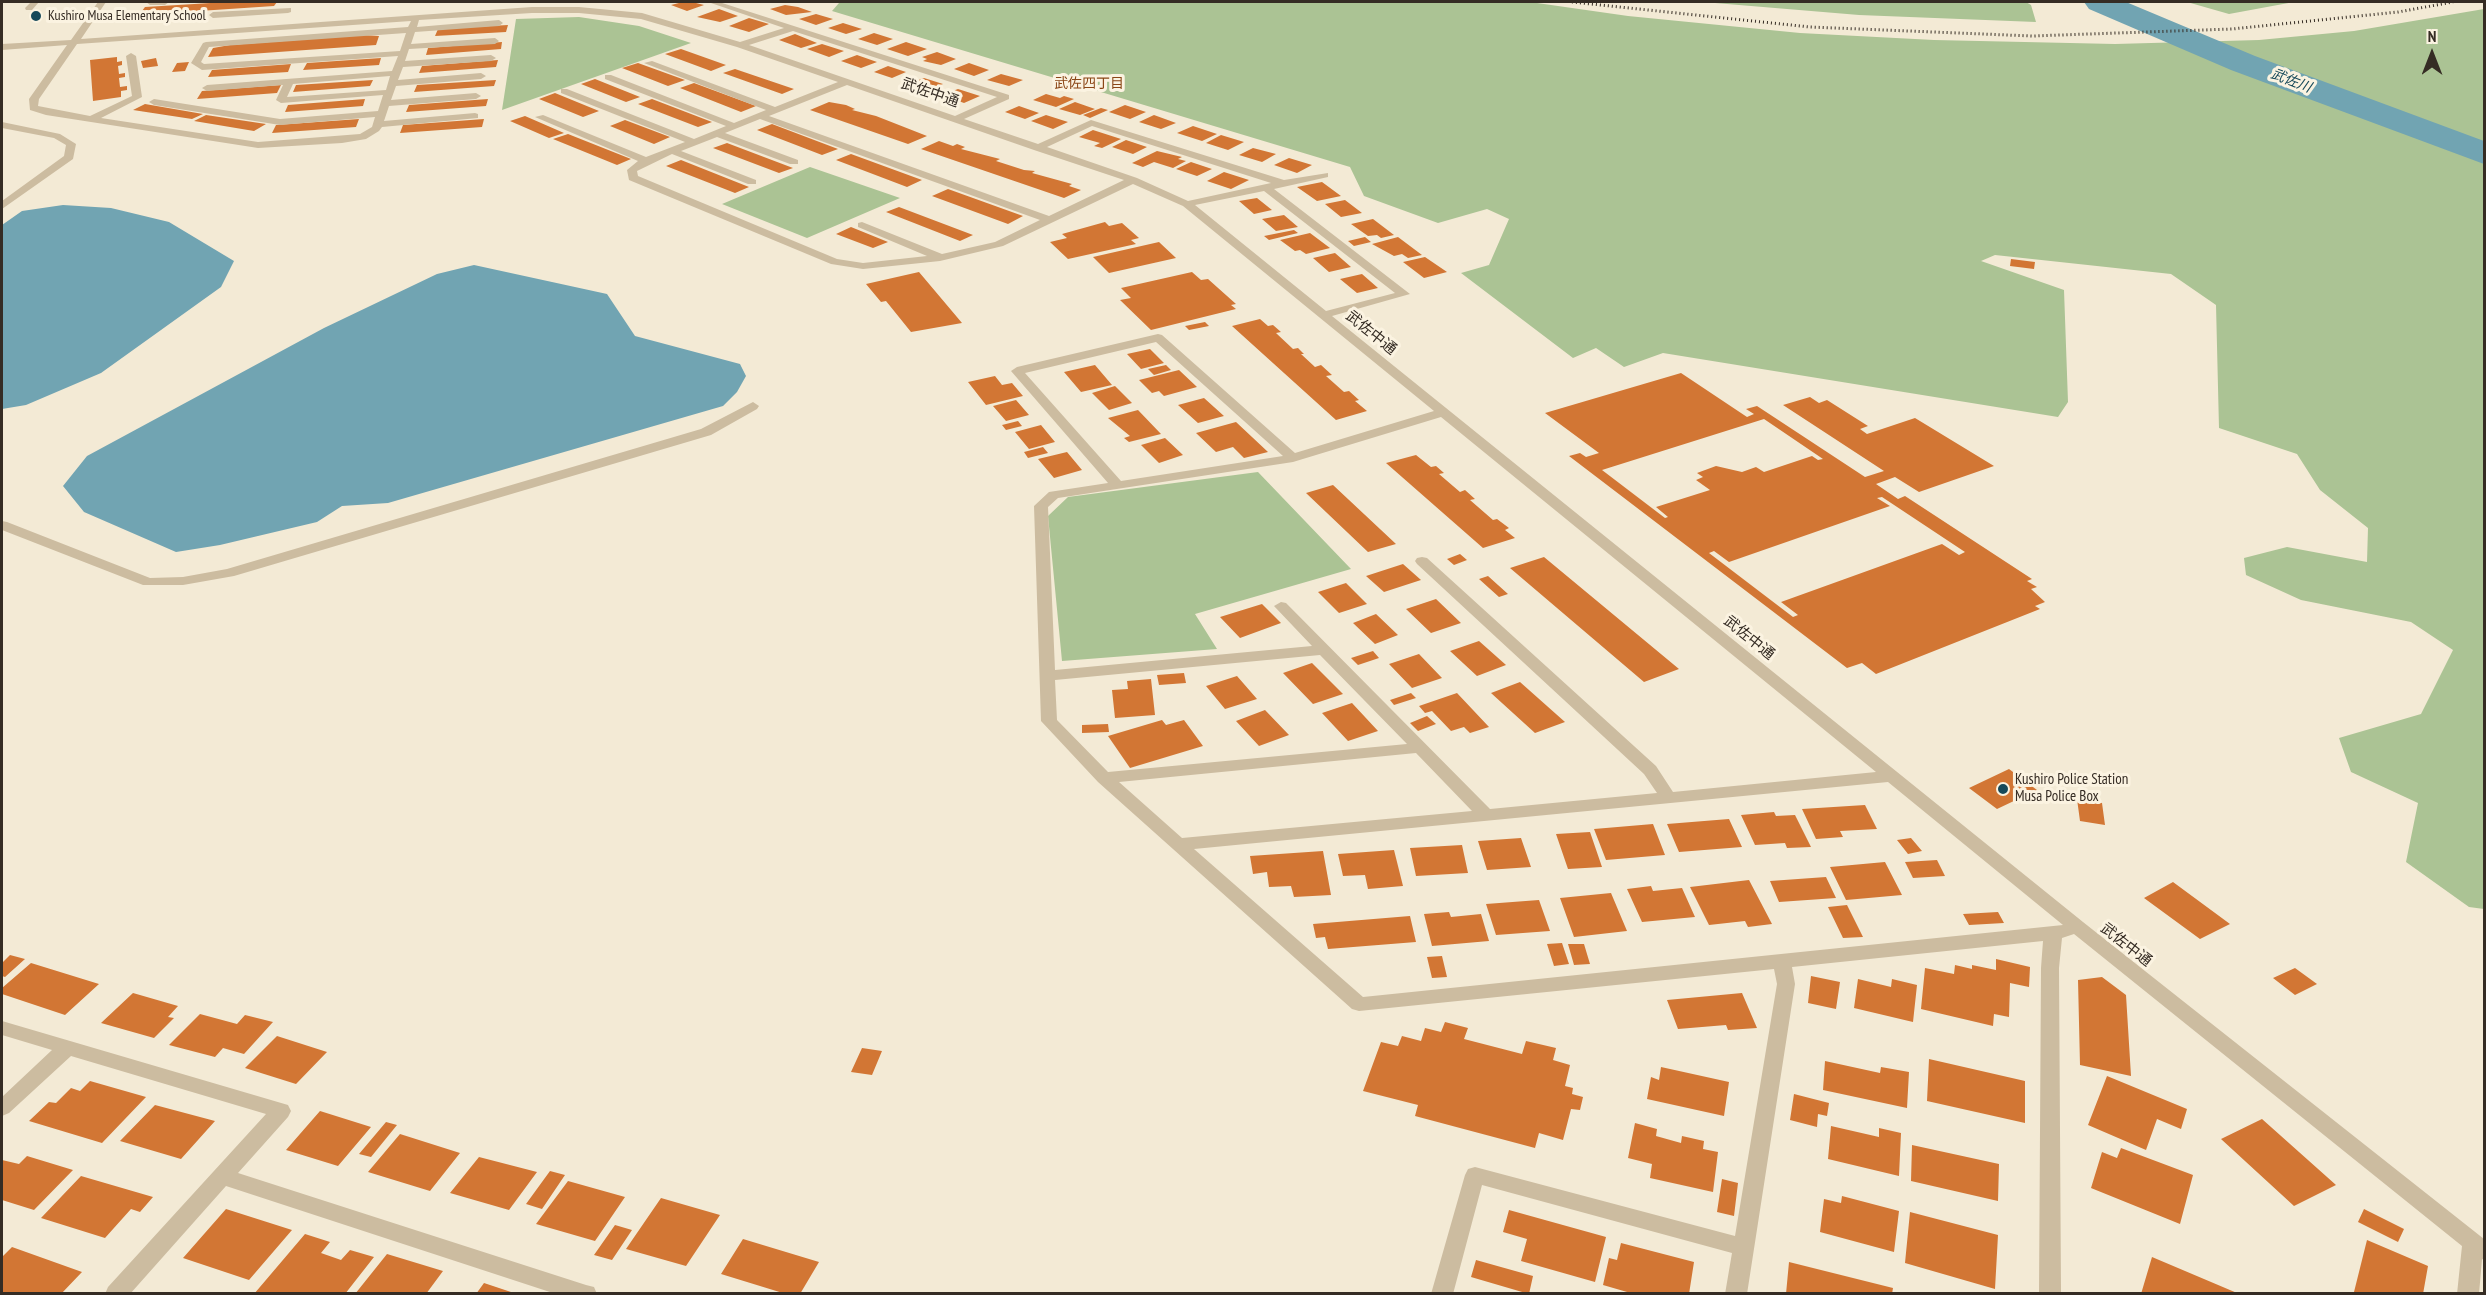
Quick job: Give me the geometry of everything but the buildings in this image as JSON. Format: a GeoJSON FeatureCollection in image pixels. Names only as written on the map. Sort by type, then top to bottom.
{"type":"FeatureCollection","features":[{"type":"Feature","properties":{"kind":"street"},"geometry":{"type":"LineString","coordinates":[[102,2],[34,99],[33,108],[258,145],[363,136],[376,129],[414,24]]}},
{"type":"Feature","properties":{"kind":"street"},"geometry":{"type":"LineString","coordinates":[[150,2],[165,2]]}},
{"type":"Feature","properties":{"kind":"street"},"geometry":{"type":"LineString","coordinates":[[712,2],[1006,98],[955,119]]}},
{"type":"Feature","properties":{"kind":"street"},"geometry":{"type":"LineString","coordinates":[[213,15],[290,6]]}},
{"type":"Feature","properties":{"kind":"street"},"geometry":{"type":"LineString","coordinates":[[279,28],[290,6]]}},
{"type":"Feature","properties":{"kind":"street","name":"武佐中通"},"geometry":{"type":"LineString","coordinates":[[2,47],[279,28],[414,24],[534,6],[642,16],[740,45],[1133,180],[1187,204],[2077,927],[2479,1247]]}},
{"type":"Feature","properties":{"kind":"street"},"geometry":{"type":"LineString","coordinates":[[495,41],[202,67],[196,63],[206,45],[414,24],[499,23]]}},
{"type":"Feature","properties":{"kind":"street"},"geometry":{"type":"LineString","coordinates":[[740,45],[793,28]]}},
{"type":"Feature","properties":{"kind":"street"},"geometry":{"type":"LineString","coordinates":[[91,119],[137,97],[131,56]]}},
{"type":"Feature","properties":{"kind":"street"},"geometry":{"type":"LineString","coordinates":[[289,82],[281,100],[491,58]]}},
{"type":"Feature","properties":{"kind":"street"},"geometry":{"type":"LineString","coordinates":[[649,63],[775,110]]}},
{"type":"Feature","properties":{"kind":"street"},"geometry":{"type":"LineString","coordinates":[[207,88],[289,82],[481,76]]}},
{"type":"Feature","properties":{"kind":"street"},"geometry":{"type":"LineString","coordinates":[[608,77],[734,126]]}},
{"type":"Feature","properties":{"kind":"street"},"geometry":{"type":"LineString","coordinates":[[846,82],[646,161],[632,170],[633,178],[836,261],[863,266],[882,266],[940,258],[999,244],[1133,180]]}},
{"type":"Feature","properties":{"kind":"street"},"geometry":{"type":"LineString","coordinates":[[564,91],[693,142]]}},
{"type":"Feature","properties":{"kind":"street"},"geometry":{"type":"LineString","coordinates":[[385,103],[476,96]]}},
{"type":"Feature","properties":{"kind":"street"},"geometry":{"type":"LineString","coordinates":[[154,102],[280,122],[475,116]]}},
{"type":"Feature","properties":{"kind":"street"},"geometry":{"type":"LineString","coordinates":[[760,116],[1049,220]]}},
{"type":"Feature","properties":{"kind":"street"},"geometry":{"type":"LineString","coordinates":[[540,117],[646,161]]}},
{"type":"Feature","properties":{"kind":"street"},"geometry":{"type":"LineString","coordinates":[[1038,148],[1091,123],[1281,183]]}},
{"type":"Feature","properties":{"kind":"street"},"geometry":{"type":"LineString","coordinates":[[2,125],[57,136],[71,144],[69,157],[2,206]]}},
{"type":"Feature","properties":{"kind":"street"},"geometry":{"type":"LineString","coordinates":[[716,133],[794,162]]}},
{"type":"Feature","properties":{"kind":"street"},"geometry":{"type":"LineString","coordinates":[[672,151],[752,182]]}},
{"type":"Feature","properties":{"kind":"street"},"geometry":{"type":"LineString","coordinates":[[1187,204],[1324,175]]}},
{"type":"Feature","properties":{"kind":"street"},"geometry":{"type":"LineString","coordinates":[[1265,187],[1404,294],[1323,315]]}},
{"type":"Feature","properties":{"kind":"street"},"geometry":{"type":"LineString","coordinates":[[862,225],[940,258]]}},
{"type":"Feature","properties":{"kind":"street"},"geometry":{"type":"LineString","coordinates":[[1116,483],[1017,371],[1158,338],[1293,458]]}},
{"type":"Feature","properties":{"kind":"street"},"geometry":{"type":"LineString","coordinates":[[2,525],[148,582],[183,581],[229,573],[706,432],[753,406]]}},
{"type":"Feature","properties":{"kind":"street"},"geometry":{"type":"LineString","coordinates":[[1443,412],[1293,458],[1116,483],[1054,495],[1041,506],[1049,721],[1104,778],[1359,1004],[2053,934],[2077,927]]}},
{"type":"Feature","properties":{"kind":"street"},"geometry":{"type":"LineString","coordinates":[[1422,561],[1650,770],[1668,797]]}},
{"type":"Feature","properties":{"kind":"street"},"geometry":{"type":"LineString","coordinates":[[1281,606],[1321,650],[1485,814]]}},
{"type":"Feature","properties":{"kind":"street"},"geometry":{"type":"LineString","coordinates":[[1046,676],[1321,650]]}},
{"type":"Feature","properties":{"kind":"street"},"geometry":{"type":"LineString","coordinates":[[1104,778],[1418,747]]}},
{"type":"Feature","properties":{"kind":"street"},"geometry":{"type":"LineString","coordinates":[[1181,844],[1893,776]]}},
{"type":"Feature","properties":{"kind":"street"},"geometry":{"type":"LineString","coordinates":[[2050,1293],[2050,968],[2053,934]]}},
{"type":"Feature","properties":{"kind":"street"},"geometry":{"type":"LineString","coordinates":[[1736,1293],[1786,984],[1781,960]]}},
{"type":"Feature","properties":{"kind":"street"},"geometry":{"type":"LineString","coordinates":[[2,1028],[281,1111],[116,1293]]}},
{"type":"Feature","properties":{"kind":"street"},"geometry":{"type":"LineString","coordinates":[[2,1108],[67,1048]]}},
{"type":"Feature","properties":{"kind":"street"},"geometry":{"type":"LineString","coordinates":[[1442,1293],[1475,1175],[1742,1247]]}},
{"type":"Feature","properties":{"kind":"street"},"geometry":{"type":"LineString","coordinates":[[221,1176],[586,1293]]}},
{"type":"Feature","properties":{"kind":"street"},"geometry":{"type":"LineString","coordinates":[[2468,1293],[2479,1247]]}},
{"type":"Feature","properties":{"kind":"green space"},"geometry":{"type":"Polygon","coordinates":[[[836,2],[1530,2],[1628,16],[1800,33],[1934,40],[2115,44],[2259,40],[2354,31],[2484,9],[2484,909],[2469,907],[2406,862],[2418,803],[2351,772],[2339,738],[2421,714],[2453,650],[2411,622],[2301,600],[2246,575],[2244,558],[2287,547],[2367,562],[2368,528],[2320,490],[2297,454],[2219,428],[2216,305],[2171,274],[1995,255],[1981,261],[2064,290],[2068,402],[2058,417],[1663,353],[1624,367],[1596,348],[1573,358],[1461,273],[1489,265],[1509,219],[1487,209],[1438,223],[1364,196],[1350,167],[832,11],[839,3],[836,2]]]}},
{"type":"Feature","properties":{"kind":"green space"},"geometry":{"type":"Polygon","coordinates":[[[1703,2],[2026,2],[2031,5],[2036,22],[1859,15],[1703,2]]]}},
{"type":"Feature","properties":{"kind":"green space"},"geometry":{"type":"Polygon","coordinates":[[[2187,2],[2294,2],[2229,14],[2187,2]]]}},
{"type":"Feature","properties":{"kind":"green space"},"geometry":{"type":"Polygon","coordinates":[[[579,17],[639,26],[691,43],[502,110],[516,19],[579,17]]]}},
{"type":"Feature","properties":{"kind":"green space"},"geometry":{"type":"Polygon","coordinates":[[[810,167],[900,198],[807,238],[722,204],[810,167]]]}},
{"type":"Feature","properties":{"kind":"green space"},"geometry":{"type":"Polygon","coordinates":[[[1258,472],[1351,569],[1195,614],[1217,649],[1062,661],[1048,516],[1068,497],[1258,472]]]}},
{"type":"Feature","properties":{"kind":"water"},"geometry":{"type":"Polygon","coordinates":[[[63,205],[111,208],[169,222],[234,261],[221,287],[101,373],[26,405],[2,409],[2,225],[22,211],[63,205]]]}},
{"type":"Feature","properties":{"kind":"water"},"geometry":{"type":"Polygon","coordinates":[[[474,265],[607,294],[635,336],[740,364],[746,376],[737,392],[723,406],[388,503],[342,506],[317,522],[220,545],[176,552],[84,512],[63,486],[87,456],[324,328],[437,274],[474,265]]]}},
{"type":"Feature","properties":{"kind":"waterway","name":"武佐川"},"geometry":{"type":"LineString","coordinates":[[2100,2],[2243,63],[2484,153]]}},
{"type":"Feature","properties":{"kind":"railway"},"geometry":{"type":"LineString","coordinates":[[1572,2],[1810,27],[2032,36],[2232,29],[2398,12],[2453,2]]}},
{"type":"Feature","properties":{"kind":"place","name":"Kushiro Musa Elementary School"},"geometry":{"type":"Point","coordinates":[36,16]}},
{"type":"Feature","properties":{"kind":"place","name":"Kushiro Police Station Musa Police Box"},"geometry":{"type":"Point","coordinates":[2003,789]}},
{"type":"Feature","properties":{"kind":"district","name":"武佐四丁目"},"geometry":{"type":"Point","coordinates":[1089,84]}}]}
